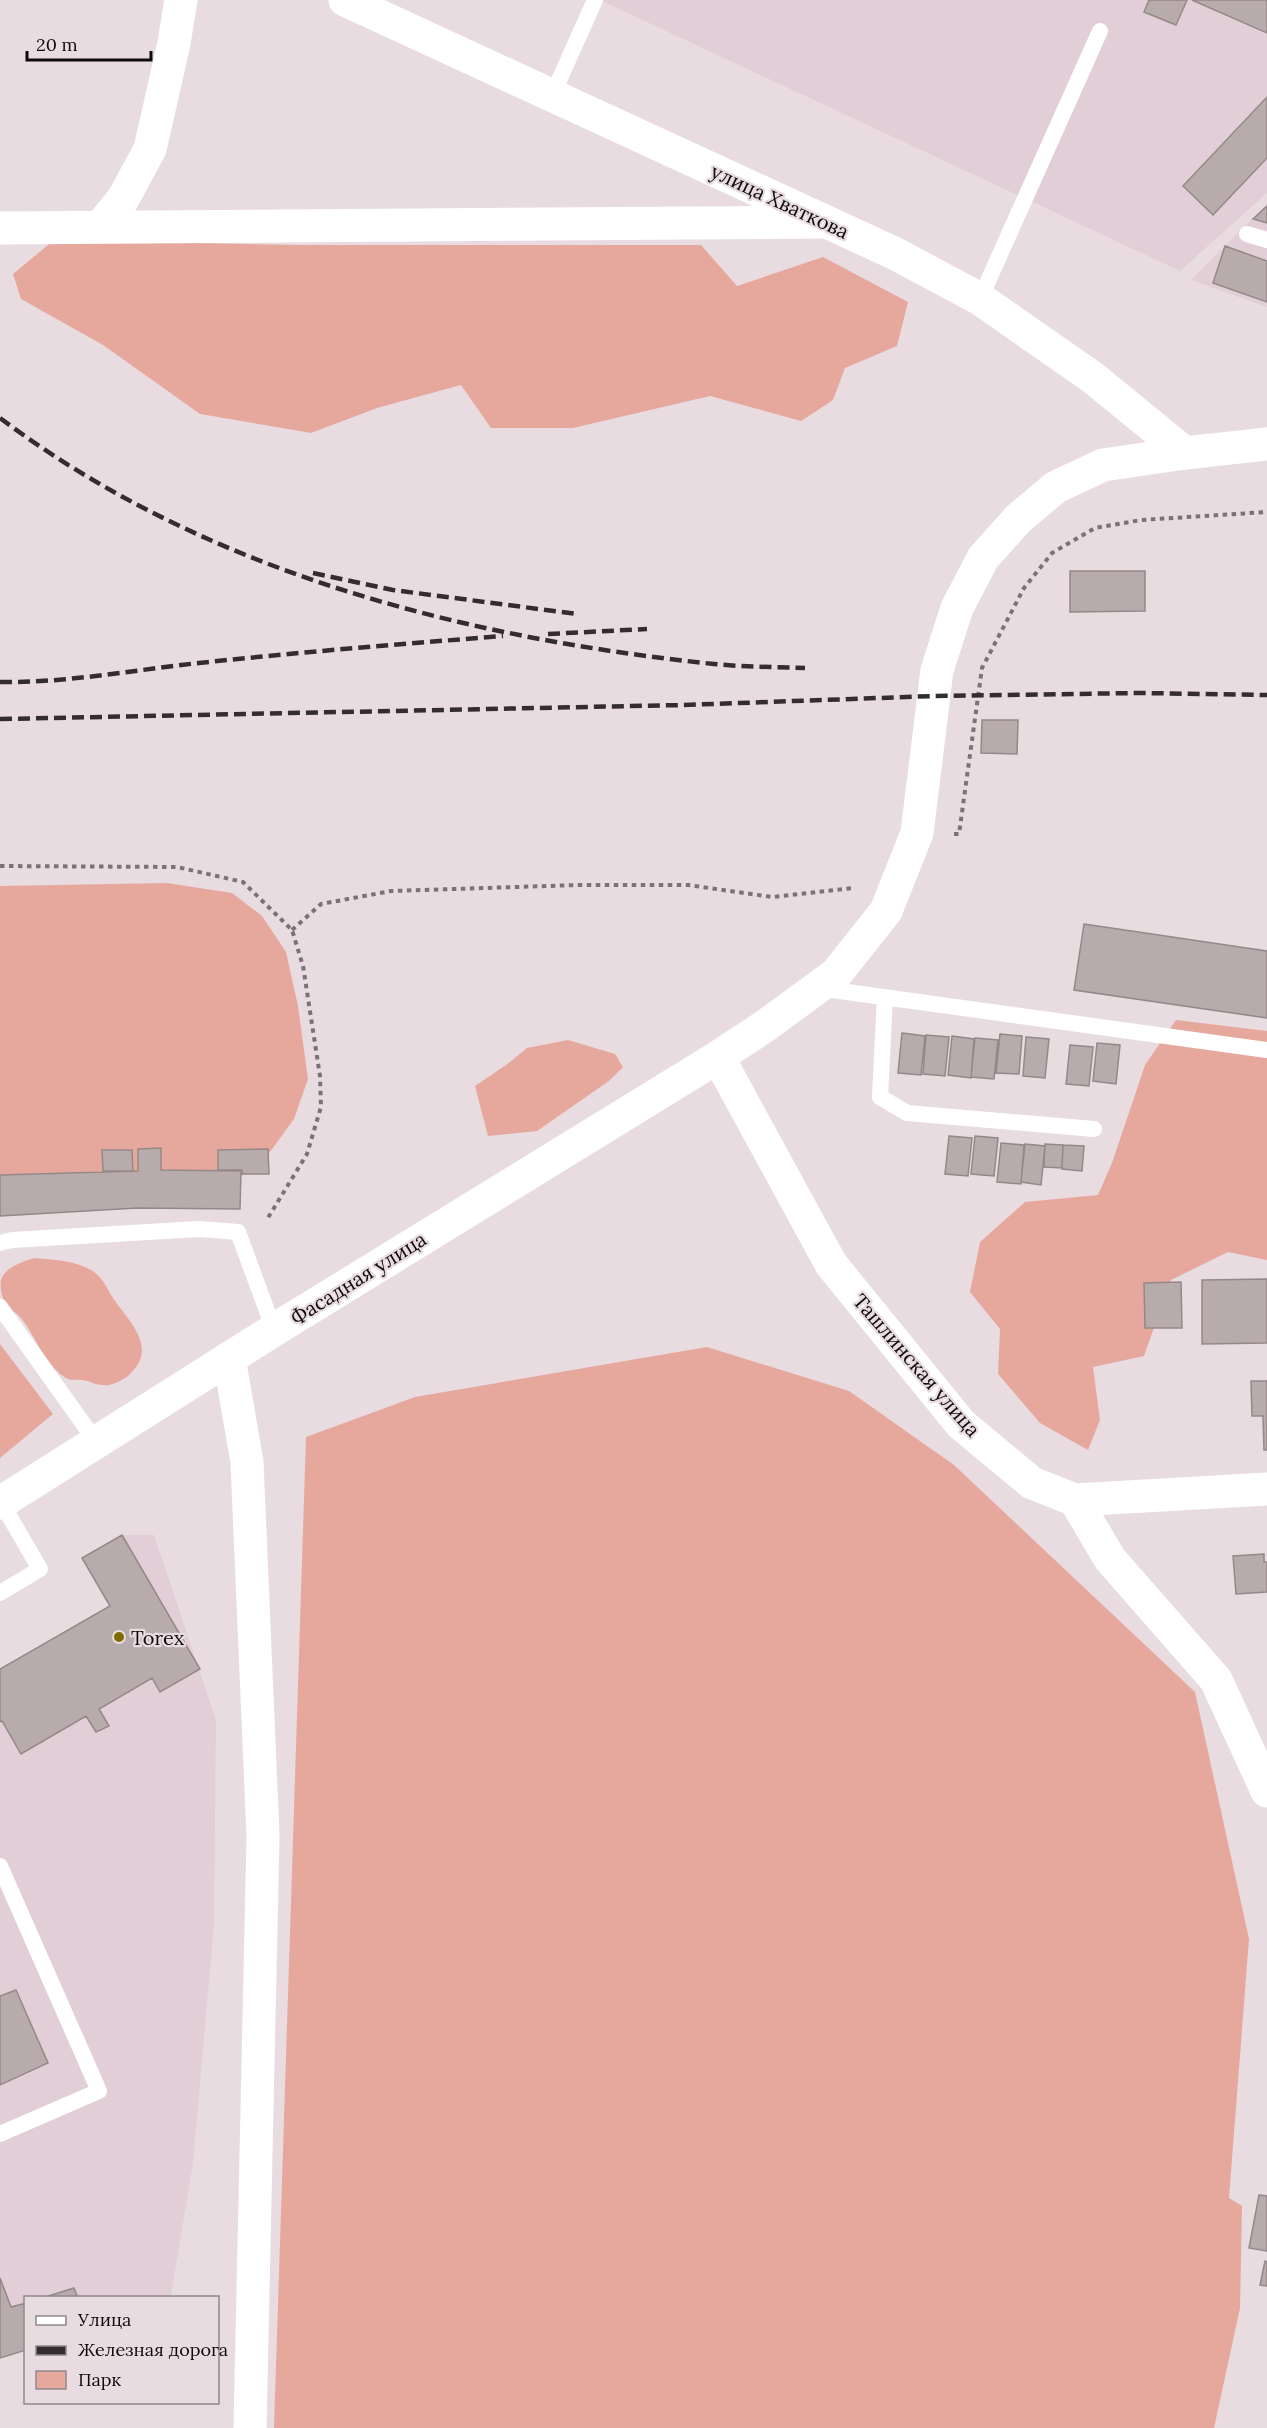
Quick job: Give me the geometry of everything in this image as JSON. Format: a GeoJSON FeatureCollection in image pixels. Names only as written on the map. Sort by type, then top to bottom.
{"type":"FeatureCollection","features":[{"type":"Feature","properties":{"kind":"street"},"geometry":{"type":"LineString","coordinates":[[100,227],[123,198],[150,149],[174,43],[181,0]]}},
{"type":"Feature","properties":{"kind":"street","name":"улица Хваткова"},"geometry":{"type":"LineString","coordinates":[[345,0],[896,254],[980,299],[1092,376],[1185,453]]}},
{"type":"Feature","properties":{"kind":"street"},"geometry":{"type":"LineString","coordinates":[[0,228],[825,222]]}},
{"type":"Feature","properties":{"kind":"street","name":"Фасадная улица"},"geometry":{"type":"LineString","coordinates":[[1,1503],[274,1330],[718,1057],[836,974],[886,911],[917,833],[937,670],[957,608],[983,558],[1019,518],[1056,487],[1103,465],[1267,444]]}},
{"type":"Feature","properties":{"kind":"street","name":"Ташлинская улица"},"geometry":{"type":"LineString","coordinates":[[718,1057],[831,1264],[962,1424],[1032,1483],[1075,1500],[1267,1489]]}},
{"type":"Feature","properties":{"kind":"street"},"geometry":{"type":"LineString","coordinates":[[229,1358],[247,1462],[263,1836],[250,2428]]}},
{"type":"Feature","properties":{"kind":"street"},"geometry":{"type":"LineString","coordinates":[[1075,1500],[1110,1559],[1216,1680],[1267,1791]]}},
{"type":"Feature","properties":{"kind":"lane"},"geometry":{"type":"LineString","coordinates":[[552,96],[595,0]]}},
{"type":"Feature","properties":{"kind":"lane"},"geometry":{"type":"LineString","coordinates":[[980,299],[1100,31]]}},
{"type":"Feature","properties":{"kind":"lane"},"geometry":{"type":"LineString","coordinates":[[1247,234],[1267,240]]}},
{"type":"Feature","properties":{"kind":"lane"},"geometry":{"type":"LineString","coordinates":[[818,988],[1267,1050]]}},
{"type":"Feature","properties":{"kind":"lane"},"geometry":{"type":"LineString","coordinates":[[885,997],[880,1097],[907,1113],[1094,1129]]}},
{"type":"Feature","properties":{"kind":"lane"},"geometry":{"type":"LineString","coordinates":[[0,1243],[12,1240],[199,1229],[238,1232],[274,1330]]}},
{"type":"Feature","properties":{"kind":"lane"},"geometry":{"type":"LineString","coordinates":[[0,1307],[98,1443]]}},
{"type":"Feature","properties":{"kind":"lane"},"geometry":{"type":"LineString","coordinates":[[0,1593],[40,1569],[1,1503]]}},
{"type":"Feature","properties":{"kind":"lane"},"geometry":{"type":"LineString","coordinates":[[0,1866],[99,2091],[0,2134]]}},
{"type":"Feature","properties":{"kind":"path"},"geometry":{"type":"LineString","coordinates":[[917,833],[959,834],[982,668],[1024,588],[1052,553],[1095,528],[1141,519],[1267,512]]}},
{"type":"Feature","properties":{"kind":"path"},"geometry":{"type":"LineString","coordinates":[[0,866],[177,867],[243,882],[292,930],[303,966],[320,1077],[321,1107],[307,1154],[266,1221],[238,1232]]}},
{"type":"Feature","properties":{"kind":"path"},"geometry":{"type":"LineString","coordinates":[[292,930],[321,904],[391,891],[579,885],[688,885],[772,897],[897,883]]}},
{"type":"Feature","properties":{"kind":"shaded area"},"geometry":{"type":"Polygon","coordinates":[[[600,0],[1267,0],[1267,193],[1180,271],[600,0]]]}},
{"type":"Feature","properties":{"kind":"shaded area"},"geometry":{"type":"Polygon","coordinates":[[[1267,204],[1267,307],[1191,280],[1267,204]]]}},
{"type":"Feature","properties":{"kind":"shaded area"},"geometry":{"type":"Polygon","coordinates":[[[122,1535],[154,1535],[216,1720],[214,1924],[193,2163],[171,2295],[24,2296],[24,2350],[0,2358],[0,1669],[110,1606],[82,1558],[122,1535]]]}},
{"type":"Feature","properties":{"kind":"green space"},"geometry":{"type":"Polygon","coordinates":[[[54,240],[296,245],[701,245],[737,286],[823,257],[908,302],[897,346],[845,368],[833,400],[801,421],[710,396],[573,428],[491,428],[461,385],[377,408],[311,433],[200,414],[103,345],[21,299],[13,274],[54,240]]]}},
{"type":"Feature","properties":{"kind":"green space"},"geometry":{"type":"Polygon","coordinates":[[[167,883],[232,893],[262,916],[286,952],[298,1006],[308,1079],[294,1119],[259,1167],[235,1179],[0,1180],[0,886],[167,883]]]}},
{"type":"Feature","properties":{"kind":"green space"},"geometry":{"type":"Polygon","coordinates":[[[1176,1020],[1267,1031],[1267,1260],[1228,1252],[1171,1280],[1144,1356],[1093,1367],[1100,1420],[1088,1450],[1040,1423],[998,1374],[1000,1329],[970,1292],[980,1242],[1025,1202],[1098,1195],[1112,1163],[1145,1065],[1176,1020]]]}},
{"type":"Feature","properties":{"kind":"green space"},"geometry":{"type":"Polygon","coordinates":[[[568,1040],[615,1054],[623,1067],[609,1081],[537,1131],[488,1136],[475,1086],[527,1048],[568,1040]]]}},
{"type":"Feature","properties":{"kind":"green space"},"geometry":{"type":"Polygon","coordinates":[[[34,1258],[77,1264],[91,1270],[101,1279],[133,1326],[142,1345],[137,1366],[128,1376],[113,1384],[100,1385],[84,1380],[70,1380],[54,1368],[21,1318],[6,1304],[1,1291],[1,1280],[6,1272],[34,1258]]]}},
{"type":"Feature","properties":{"kind":"green space"},"geometry":{"type":"Polygon","coordinates":[[[0,1344],[53,1414],[0,1458],[0,1344]]]}},
{"type":"Feature","properties":{"kind":"green space"},"geometry":{"type":"Polygon","coordinates":[[[707,1347],[849,1391],[954,1465],[1195,1692],[1249,1939],[1229,2198],[1242,2206],[1240,2308],[1214,2428],[274,2428],[306,1437],[415,1397],[707,1347]]]}},
{"type":"Feature","properties":{"kind":"building"},"geometry":{"type":"Polygon","coordinates":[[[1149,0],[1187,0],[1176,25],[1144,12],[1149,0]]]}},
{"type":"Feature","properties":{"kind":"building"},"geometry":{"type":"Polygon","coordinates":[[[1192,0],[1267,0],[1267,33],[1192,0]]]}},
{"type":"Feature","properties":{"kind":"building"},"geometry":{"type":"Polygon","coordinates":[[[1267,97],[1267,158],[1213,215],[1183,186],[1267,97]]]}},
{"type":"Feature","properties":{"kind":"building"},"geometry":{"type":"Polygon","coordinates":[[[1267,206],[1267,223],[1253,219],[1267,206]]]}},
{"type":"Feature","properties":{"kind":"building"},"geometry":{"type":"Polygon","coordinates":[[[1225,246],[1267,261],[1267,302],[1213,283],[1225,246]]]}},
{"type":"Feature","properties":{"kind":"building"},"geometry":{"type":"Polygon","coordinates":[[[1070,571],[1145,571],[1145,611],[1070,612],[1070,571]]]}},
{"type":"Feature","properties":{"kind":"building"},"geometry":{"type":"Polygon","coordinates":[[[982,720],[1018,720],[1017,754],[981,753],[982,720]]]}},
{"type":"Feature","properties":{"kind":"building"},"geometry":{"type":"Polygon","coordinates":[[[1084,924],[1267,951],[1267,1018],[1074,990],[1084,924]]]}},
{"type":"Feature","properties":{"kind":"building"},"geometry":{"type":"Polygon","coordinates":[[[902,1033],[925,1036],[921,1075],[898,1073],[902,1033]]]}},
{"type":"Feature","properties":{"kind":"building"},"geometry":{"type":"Polygon","coordinates":[[[1000,1034],[1022,1036],[1019,1074],[996,1073],[1000,1034]]]}},
{"type":"Feature","properties":{"kind":"building"},"geometry":{"type":"Polygon","coordinates":[[[926,1035],[949,1037],[945,1076],[923,1074],[926,1035]]]}},
{"type":"Feature","properties":{"kind":"building"},"geometry":{"type":"Polygon","coordinates":[[[952,1036],[974,1039],[971,1078],[948,1075],[952,1036]]]}},
{"type":"Feature","properties":{"kind":"building"},"geometry":{"type":"Polygon","coordinates":[[[1026,1037],[1049,1039],[1045,1078],[1023,1076],[1026,1037]]]}},
{"type":"Feature","properties":{"kind":"building"},"geometry":{"type":"Polygon","coordinates":[[[975,1038],[998,1040],[994,1079],[971,1077],[975,1038]]]}},
{"type":"Feature","properties":{"kind":"building"},"geometry":{"type":"Polygon","coordinates":[[[1097,1043],[1120,1045],[1116,1084],[1093,1081],[1097,1043]]]}},
{"type":"Feature","properties":{"kind":"building"},"geometry":{"type":"Polygon","coordinates":[[[1070,1045],[1093,1047],[1089,1086],[1066,1084],[1070,1045]]]}},
{"type":"Feature","properties":{"kind":"building"},"geometry":{"type":"Polygon","coordinates":[[[949,1136],[972,1138],[968,1176],[945,1174],[949,1136]]]}},
{"type":"Feature","properties":{"kind":"building"},"geometry":{"type":"Polygon","coordinates":[[[975,1136],[998,1138],[994,1176],[971,1174],[975,1136]]]}},
{"type":"Feature","properties":{"kind":"building"},"geometry":{"type":"Polygon","coordinates":[[[1001,1143],[1024,1145],[1021,1184],[997,1182],[1001,1143]]]}},
{"type":"Feature","properties":{"kind":"building"},"geometry":{"type":"Polygon","coordinates":[[[1025,1144],[1045,1146],[1041,1185],[1021,1182],[1025,1144]]]}},
{"type":"Feature","properties":{"kind":"building"},"geometry":{"type":"Polygon","coordinates":[[[1045,1144],[1063,1145],[1062,1168],[1044,1167],[1045,1144]]]}},
{"type":"Feature","properties":{"kind":"building"},"geometry":{"type":"Polygon","coordinates":[[[1063,1145],[1084,1146],[1082,1171],[1062,1169],[1063,1145]]]}},
{"type":"Feature","properties":{"kind":"building"},"geometry":{"type":"Polygon","coordinates":[[[161,1148],[161,1170],[241,1171],[240,1209],[137,1208],[0,1216],[0,1175],[138,1171],[138,1149],[161,1148]]]}},
{"type":"Feature","properties":{"kind":"building"},"geometry":{"type":"Polygon","coordinates":[[[268,1149],[269,1174],[242,1174],[242,1170],[218,1170],[218,1150],[268,1149]]]}},
{"type":"Feature","properties":{"kind":"building"},"geometry":{"type":"Polygon","coordinates":[[[102,1150],[132,1150],[133,1171],[103,1171],[102,1150]]]}},
{"type":"Feature","properties":{"kind":"building"},"geometry":{"type":"Polygon","coordinates":[[[1267,1279],[1267,1343],[1202,1344],[1202,1280],[1267,1279]]]}},
{"type":"Feature","properties":{"kind":"building"},"geometry":{"type":"Polygon","coordinates":[[[1181,1282],[1182,1328],[1145,1328],[1144,1283],[1181,1282]]]}},
{"type":"Feature","properties":{"kind":"building"},"geometry":{"type":"Polygon","coordinates":[[[1251,1381],[1267,1381],[1267,1450],[1264,1450],[1263,1416],[1252,1416],[1251,1381]]]}},
{"type":"Feature","properties":{"kind":"building","name":"Torex"},"geometry":{"type":"Polygon","coordinates":[[[122,1535],[200,1669],[160,1692],[152,1678],[99,1709],[109,1726],[96,1732],[86,1716],[21,1754],[2,1721],[0,1722],[0,1669],[110,1606],[82,1558],[122,1535]]]}},
{"type":"Feature","properties":{"kind":"building"},"geometry":{"type":"Polygon","coordinates":[[[1264,1554],[1264,1562],[1267,1562],[1267,1592],[1236,1594],[1233,1556],[1264,1554]]]}},
{"type":"Feature","properties":{"kind":"building"},"geometry":{"type":"Polygon","coordinates":[[[16,1990],[48,2063],[0,2085],[0,1996],[16,1990]]]}},
{"type":"Feature","properties":{"kind":"building"},"geometry":{"type":"Polygon","coordinates":[[[1259,2195],[1267,2196],[1267,2251],[1249,2248],[1259,2195]]]}},
{"type":"Feature","properties":{"kind":"building"},"geometry":{"type":"Polygon","coordinates":[[[1265,2261],[1267,2262],[1267,2286],[1260,2285],[1265,2261]]]}},
{"type":"Feature","properties":{"kind":"building"},"geometry":{"type":"Polygon","coordinates":[[[0,2278],[11,2307],[24,2304],[24,2351],[0,2358],[0,2278]]]}},
{"type":"Feature","properties":{"kind":"building"},"geometry":{"type":"Polygon","coordinates":[[[74,2288],[77,2296],[48,2296],[74,2288]]]}},
{"type":"Feature","properties":{"kind":"railway"},"geometry":{"type":"LineString","coordinates":[[0,418],[79,472],[163,518],[250,557],[340,589],[432,615],[525,636],[620,652],[725,665],[805,668]]}},
{"type":"Feature","properties":{"kind":"railway"},"geometry":{"type":"LineString","coordinates":[[313,573],[393,590],[577,614]]}},
{"type":"Feature","properties":{"kind":"railway"},"geometry":{"type":"LineString","coordinates":[[548,634],[647,629]]}},
{"type":"Feature","properties":{"kind":"railway"},"geometry":{"type":"LineString","coordinates":[[0,682],[75,678],[237,659],[503,636]]}},
{"type":"Feature","properties":{"kind":"railway"},"geometry":{"type":"LineString","coordinates":[[0,719],[684,705],[934,696],[1140,693],[1267,695]]}},
{"type":"Feature","properties":{"kind":"place","name":"Torex"},"geometry":{"type":"Point","coordinates":[119,1637]}}]}
